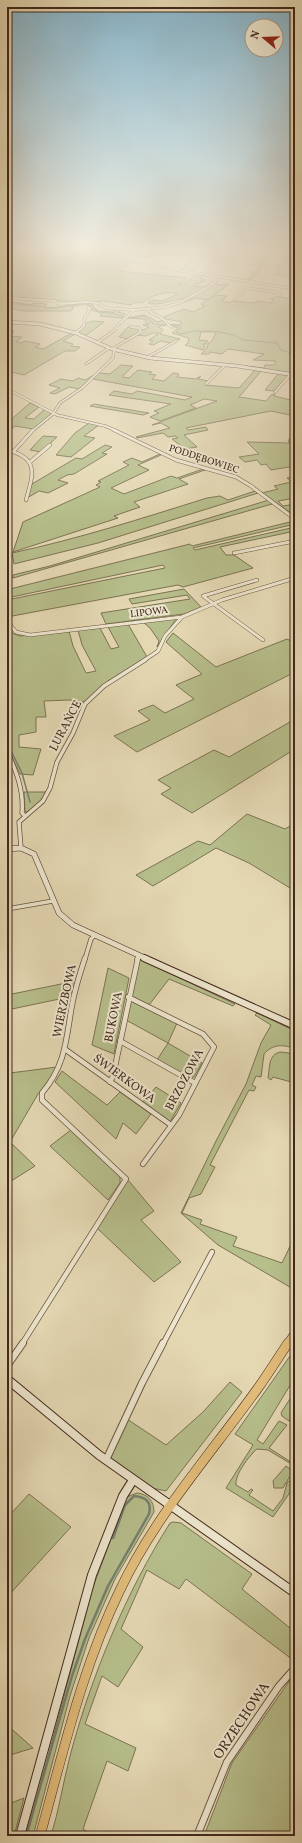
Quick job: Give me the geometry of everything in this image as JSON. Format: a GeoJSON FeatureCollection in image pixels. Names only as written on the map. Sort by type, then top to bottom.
{"type":"FeatureCollection","features":[{"type":"Feature","properties":{"kind":"main road"},"geometry":{"type":"LineString","coordinates":[[40,1836],[86,1670],[120,1589],[138,1556],[169,1506],[258,1388],[295,1332]]}},
{"type":"Feature","properties":{"kind":"street"},"geometry":{"type":"LineString","coordinates":[[88,338],[112,349],[148,357],[171,361],[225,364],[293,375]]}},
{"type":"Feature","properties":{"kind":"street"},"geometry":{"type":"LineString","coordinates":[[98,342],[104,338]]}},
{"type":"Feature","properties":{"kind":"street"},"geometry":{"type":"LineString","coordinates":[[86,364],[131,338]]}},
{"type":"Feature","properties":{"kind":"street"},"geometry":{"type":"LineString","coordinates":[[148,357],[176,341]]}},
{"type":"Feature","properties":{"kind":"street"},"geometry":{"type":"LineString","coordinates":[[14,451],[33,430],[54,413],[60,402],[82,388],[113,358],[112,349]]}},
{"type":"Feature","properties":{"kind":"street"},"geometry":{"type":"LineString","coordinates":[[206,384],[225,364]]}},
{"type":"Feature","properties":{"kind":"street"},"geometry":{"type":"LineString","coordinates":[[275,392],[293,375]]}},
{"type":"Feature","properties":{"kind":"street","name":"PODDĘBOWIEC"},"geometry":{"type":"LineString","coordinates":[[7,389],[54,413],[105,426],[130,436],[176,460],[236,477],[251,486],[295,519]]}},
{"type":"Feature","properties":{"kind":"street"},"geometry":{"type":"LineString","coordinates":[[30,462],[50,445]]}},
{"type":"Feature","properties":{"kind":"street"},"geometry":{"type":"LineString","coordinates":[[7,450],[14,451],[30,462],[33,472],[26,500]]}},
{"type":"Feature","properties":{"kind":"street"},"geometry":{"type":"LineString","coordinates":[[234,553],[295,541]]}},
{"type":"Feature","properties":{"kind":"street","name":"LIPOWA"},"geometry":{"type":"LineString","coordinates":[[7,621],[11,630],[16,634],[30,635],[182,617],[214,603],[295,578]]}},
{"type":"Feature","properties":{"kind":"street"},"geometry":{"type":"LineString","coordinates":[[256,580],[203,596],[263,640]]}},
{"type":"Feature","properties":{"kind":"street","name":"LURAŃCE"},"geometry":{"type":"LineString","coordinates":[[25,816],[43,801],[50,788],[57,762],[73,733],[85,704],[104,686],[158,650],[166,636],[182,617]]}},
{"type":"Feature","properties":{"kind":"street"},"geometry":{"type":"LineString","coordinates":[[7,752],[22,793],[22,813],[25,816],[19,822],[18,828],[22,843],[21,848]]}},
{"type":"Feature","properties":{"kind":"street"},"geometry":{"type":"LineString","coordinates":[[7,766],[13,765]]}},
{"type":"Feature","properties":{"kind":"street"},"geometry":{"type":"LineString","coordinates":[[7,849],[21,848],[34,854],[59,913],[73,926],[295,1026]]}},
{"type":"Feature","properties":{"kind":"street"},"geometry":{"type":"LineString","coordinates":[[7,909],[53,900]]}},
{"type":"Feature","properties":{"kind":"street","name":"WIERZBOWA"},"geometry":{"type":"LineString","coordinates":[[7,1366],[33,1328],[86,1244],[109,1203],[126,1179],[42,1100],[42,1094],[60,1070],[66,1050],[76,991],[91,939],[94,936]]}},
{"type":"Feature","properties":{"kind":"street","name":"BUKOWA"},"geometry":{"type":"LineString","coordinates":[[110,1082],[113,1076],[128,996],[138,956]]}},
{"type":"Feature","properties":{"kind":"street","name":"BRZOZOWA"},"geometry":{"type":"LineString","coordinates":[[128,996],[203,1034],[214,1047],[179,1115],[142,1164]]}},
{"type":"Feature","properties":{"kind":"street"},"geometry":{"type":"LineString","coordinates":[[120,1041],[195,1083]]}},
{"type":"Feature","properties":{"kind":"street","name":"ŚWIERKOWA"},"geometry":{"type":"LineString","coordinates":[[66,1050],[171,1125]]}},
{"type":"Feature","properties":{"kind":"street"},"geometry":{"type":"LineString","coordinates":[[106,1460],[142,1383],[212,1252]]}},
{"type":"Feature","properties":{"kind":"street"},"geometry":{"type":"LineString","coordinates":[[7,1379],[106,1460],[169,1506],[295,1593]]}},
{"type":"Feature","properties":{"kind":"street"},"geometry":{"type":"LineString","coordinates":[[22,1831],[92,1575],[127,1487],[133,1480]]}},
{"type":"Feature","properties":{"kind":"street","name":"ORZECHOWA"},"geometry":{"type":"LineString","coordinates":[[197,1836],[227,1762],[279,1686],[295,1668]]}},
{"type":"Feature","properties":{"kind":"green space"},"geometry":{"type":"Polygon","coordinates":[[[7,338],[21,338],[16,342],[21,343],[25,341],[40,344],[35,347],[43,349],[63,338],[68,338],[63,341],[73,344],[71,346],[80,347],[75,351],[65,351],[24,375],[12,372],[7,375],[7,338]]]}},
{"type":"Feature","properties":{"kind":"green space"},"geometry":{"type":"Polygon","coordinates":[[[152,338],[180,339],[170,343],[161,341],[153,345],[149,344],[153,341],[149,340],[152,338]]]}},
{"type":"Feature","properties":{"kind":"green space"},"geometry":{"type":"Polygon","coordinates":[[[189,338],[199,338],[199,340],[208,341],[206,344],[203,344],[205,347],[203,350],[185,345],[188,343],[189,338]]]}},
{"type":"Feature","properties":{"kind":"green space"},"geometry":{"type":"Polygon","coordinates":[[[213,338],[295,338],[295,374],[246,366],[264,368],[265,365],[274,365],[276,361],[253,360],[264,354],[228,349],[222,354],[210,352],[209,354],[201,354],[213,338]]]}},
{"type":"Feature","properties":{"kind":"green space"},"geometry":{"type":"Polygon","coordinates":[[[121,365],[133,366],[122,377],[129,378],[138,370],[152,372],[149,374],[156,375],[152,379],[164,381],[173,373],[179,374],[177,377],[196,379],[201,376],[198,379],[208,381],[205,385],[239,388],[256,369],[262,370],[239,397],[266,401],[271,395],[275,394],[274,396],[295,401],[295,416],[271,411],[186,428],[188,430],[206,427],[208,430],[184,435],[197,447],[185,449],[172,439],[178,438],[175,436],[168,437],[163,433],[137,438],[136,437],[170,428],[161,423],[152,425],[217,401],[204,399],[190,405],[196,408],[160,421],[150,417],[159,413],[154,411],[171,404],[109,395],[114,391],[132,394],[137,391],[185,400],[192,397],[93,379],[99,373],[110,374],[121,365]]]}},
{"type":"Feature","properties":{"kind":"green space"},"geometry":{"type":"Polygon","coordinates":[[[279,373],[289,375],[274,391],[265,390],[279,373]]]}},
{"type":"Feature","properties":{"kind":"green space"},"geometry":{"type":"Polygon","coordinates":[[[94,375],[79,389],[69,387],[55,394],[50,393],[60,388],[49,385],[61,379],[73,381],[78,378],[85,380],[94,375]]]}},
{"type":"Feature","properties":{"kind":"green space"},"geometry":{"type":"Polygon","coordinates":[[[30,403],[39,407],[25,418],[34,419],[45,409],[52,414],[33,429],[15,426],[7,433],[7,423],[30,403]]]}},
{"type":"Feature","properties":{"kind":"green space"},"geometry":{"type":"Polygon","coordinates":[[[94,404],[149,413],[143,415],[90,406],[94,404]]]}},
{"type":"Feature","properties":{"kind":"green space"},"geometry":{"type":"Polygon","coordinates":[[[89,423],[99,425],[84,436],[95,438],[71,457],[56,455],[75,433],[89,423]]]}},
{"type":"Feature","properties":{"kind":"green space"},"geometry":{"type":"Polygon","coordinates":[[[293,433],[295,433],[295,471],[289,467],[271,470],[266,464],[261,465],[257,460],[245,462],[239,457],[259,454],[247,442],[290,443],[288,441],[293,433]]]}},
{"type":"Feature","properties":{"kind":"green space"},"geometry":{"type":"Polygon","coordinates":[[[43,436],[57,437],[41,452],[30,450],[43,436]]]}},
{"type":"Feature","properties":{"kind":"green space"},"geometry":{"type":"Polygon","coordinates":[[[105,445],[112,447],[102,453],[107,454],[74,474],[67,475],[58,480],[68,483],[48,493],[39,491],[27,498],[32,484],[76,458],[82,459],[105,445]]]}},
{"type":"Feature","properties":{"kind":"green space"},"geometry":{"type":"Polygon","coordinates":[[[160,454],[161,455],[138,465],[149,470],[111,488],[124,494],[171,476],[177,478],[203,469],[205,470],[179,479],[188,484],[134,502],[140,507],[114,516],[118,518],[13,552],[23,522],[100,487],[96,485],[101,482],[98,481],[129,465],[123,462],[132,458],[142,462],[160,454]]]}},
{"type":"Feature","properties":{"kind":"green space"},"geometry":{"type":"Polygon","coordinates":[[[295,476],[295,498],[278,501],[283,506],[295,504],[295,512],[291,513],[262,493],[278,489],[274,486],[291,482],[287,478],[295,476]]]}},
{"type":"Feature","properties":{"kind":"green space"},"geometry":{"type":"Polygon","coordinates":[[[255,491],[258,493],[98,543],[14,564],[12,553],[86,535],[207,498],[220,496],[228,500],[255,491]]]}},
{"type":"Feature","properties":{"kind":"green space"},"geometry":{"type":"Polygon","coordinates":[[[269,500],[272,504],[13,578],[13,575],[50,566],[269,500]]]}},
{"type":"Feature","properties":{"kind":"green space"},"geometry":{"type":"Polygon","coordinates":[[[294,521],[295,524],[193,548],[195,550],[295,527],[295,531],[220,547],[226,555],[234,555],[253,568],[183,587],[178,585],[7,617],[7,600],[165,568],[163,565],[7,598],[10,589],[190,544],[192,546],[294,521]]]}},
{"type":"Feature","properties":{"kind":"green space"},"geometry":{"type":"Polygon","coordinates":[[[184,589],[201,607],[184,614],[106,624],[101,613],[190,599],[187,595],[132,604],[129,599],[184,589]]]}},
{"type":"Feature","properties":{"kind":"green space"},"geometry":{"type":"Polygon","coordinates":[[[176,619],[157,647],[159,641],[150,628],[143,622],[176,619]]]}},
{"type":"Feature","properties":{"kind":"green space"},"geometry":{"type":"Polygon","coordinates":[[[128,624],[147,657],[108,681],[86,702],[69,700],[44,701],[46,717],[36,717],[36,732],[19,735],[19,747],[41,749],[33,775],[20,774],[7,747],[7,629],[20,636],[69,631],[73,646],[86,673],[96,671],[82,645],[78,630],[100,628],[111,649],[119,647],[108,627],[128,624]]]}},
{"type":"Feature","properties":{"kind":"green space"},"geometry":{"type":"Polygon","coordinates":[[[173,633],[216,667],[287,639],[295,643],[295,672],[137,752],[114,736],[150,720],[138,711],[153,705],[165,713],[194,699],[176,685],[202,674],[166,642],[173,633]]]}},
{"type":"Feature","properties":{"kind":"green space"},"geometry":{"type":"Polygon","coordinates":[[[295,719],[295,749],[192,813],[161,794],[171,788],[158,780],[214,750],[229,757],[295,719]]]}},
{"type":"Feature","properties":{"kind":"green space"},"geometry":{"type":"Polygon","coordinates":[[[24,792],[46,792],[35,807],[25,812],[24,792]]]}},
{"type":"Feature","properties":{"kind":"green space"},"geometry":{"type":"Polygon","coordinates":[[[247,814],[285,829],[295,823],[295,891],[249,863],[216,848],[153,886],[136,875],[198,841],[210,845],[247,814]]]}},
{"type":"Feature","properties":{"kind":"green space"},"geometry":{"type":"Polygon","coordinates":[[[139,959],[235,1004],[233,1006],[169,979],[149,1005],[131,996],[139,959]]]}},
{"type":"Feature","properties":{"kind":"green space"},"geometry":{"type":"Polygon","coordinates":[[[108,968],[129,978],[114,1054],[92,1045],[108,968]]]}},
{"type":"Feature","properties":{"kind":"green space"},"geometry":{"type":"Polygon","coordinates":[[[76,981],[69,997],[7,1010],[7,995],[76,981]]]}},
{"type":"Feature","properties":{"kind":"green space"},"geometry":{"type":"Polygon","coordinates":[[[132,1001],[177,1023],[168,1043],[126,1020],[129,1002],[132,1001]]]}},
{"type":"Feature","properties":{"kind":"green space"},"geometry":{"type":"Polygon","coordinates":[[[257,1013],[295,1031],[295,1049],[287,1046],[278,1046],[271,1048],[264,1054],[261,1077],[256,1076],[252,1085],[256,1087],[254,1091],[249,1090],[210,1165],[215,1167],[201,1194],[189,1198],[182,1213],[202,1220],[200,1224],[237,1237],[233,1246],[282,1263],[295,1236],[295,1290],[218,1245],[181,1213],[246,1084],[261,1043],[271,1025],[255,1015],[257,1013]]]}},
{"type":"Feature","properties":{"kind":"green space"},"geometry":{"type":"Polygon","coordinates":[[[168,1043],[202,1063],[194,1077],[188,1078],[157,1060],[168,1043]]]}},
{"type":"Feature","properties":{"kind":"green space"},"geometry":{"type":"Polygon","coordinates":[[[280,1052],[289,1053],[295,1059],[295,1083],[273,1077],[271,1080],[268,1078],[271,1059],[280,1052]]]}},
{"type":"Feature","properties":{"kind":"green space"},"geometry":{"type":"Polygon","coordinates":[[[57,1067],[52,1079],[38,1094],[10,1142],[10,1073],[57,1067]]]}},
{"type":"Feature","properties":{"kind":"green space"},"geometry":{"type":"Polygon","coordinates":[[[62,1071],[107,1105],[120,1092],[151,1114],[136,1134],[123,1123],[116,1139],[55,1082],[62,1071]]]}},
{"type":"Feature","properties":{"kind":"green space"},"geometry":{"type":"Polygon","coordinates":[[[156,1087],[181,1103],[170,1122],[142,1103],[156,1087]]]}},
{"type":"Feature","properties":{"kind":"green space"},"geometry":{"type":"Polygon","coordinates":[[[71,1130],[120,1176],[120,1183],[108,1200],[50,1146],[71,1130]]]}},
{"type":"Feature","properties":{"kind":"green space"},"geometry":{"type":"Polygon","coordinates":[[[10,1142],[35,1166],[8,1183],[7,1148],[10,1142]]]}},
{"type":"Feature","properties":{"kind":"green space"},"geometry":{"type":"Polygon","coordinates":[[[128,1180],[154,1211],[141,1220],[181,1262],[154,1282],[97,1228],[128,1180]]]}},
{"type":"Feature","properties":{"kind":"green space"},"geometry":{"type":"Polygon","coordinates":[[[295,1349],[295,1377],[257,1440],[263,1444],[279,1421],[287,1425],[269,1448],[294,1464],[293,1465],[268,1450],[257,1449],[243,1466],[236,1481],[236,1485],[248,1492],[251,1489],[253,1490],[249,1495],[273,1511],[283,1498],[287,1483],[295,1475],[295,1485],[273,1517],[226,1488],[253,1445],[235,1434],[295,1349]]]}},
{"type":"Feature","properties":{"kind":"green space"},"geometry":{"type":"Polygon","coordinates":[[[230,1382],[242,1392],[166,1491],[152,1488],[109,1458],[127,1419],[166,1445],[203,1412],[230,1382]]]}},
{"type":"Feature","properties":{"kind":"green space"},"geometry":{"type":"Polygon","coordinates":[[[295,1391],[295,1412],[289,1421],[282,1416],[281,1413],[295,1391]]]}},
{"type":"Feature","properties":{"kind":"green space"},"geometry":{"type":"Polygon","coordinates":[[[286,1466],[295,1473],[290,1476],[283,1488],[274,1488],[273,1481],[286,1466]]]}},
{"type":"Feature","properties":{"kind":"green space"},"geometry":{"type":"Polygon","coordinates":[[[137,1493],[144,1495],[152,1501],[154,1512],[115,1579],[89,1638],[70,1696],[33,1836],[27,1836],[93,1587],[126,1499],[137,1493]]]}},
{"type":"Feature","properties":{"kind":"green space"},"geometry":{"type":"Polygon","coordinates":[[[29,1494],[71,1527],[7,1597],[7,1518],[29,1494]]]}},
{"type":"Feature","properties":{"kind":"green space"},"geometry":{"type":"Polygon","coordinates":[[[170,1523],[181,1523],[252,1574],[242,1589],[295,1632],[295,1656],[293,1660],[186,1579],[179,1589],[147,1570],[121,1629],[143,1647],[118,1687],[102,1676],[85,1724],[136,1748],[128,1771],[107,1761],[83,1829],[95,1836],[51,1836],[70,1756],[88,1696],[99,1666],[111,1636],[139,1577],[170,1523]]]}},
{"type":"Feature","properties":{"kind":"green space"},"geometry":{"type":"Polygon","coordinates":[[[295,1673],[295,1836],[204,1836],[232,1763],[295,1673]]]}},
{"type":"Feature","properties":{"kind":"green space"},"geometry":{"type":"Polygon","coordinates":[[[7,1725],[33,1748],[7,1756],[7,1725]]]}},
{"type":"Feature","properties":{"kind":"green space"},"geometry":{"type":"Polygon","coordinates":[[[24,1798],[14,1836],[7,1836],[7,1824],[10,1823],[11,1803],[24,1798]]]}},
{"type":"Feature","properties":{"kind":"waterway"},"geometry":{"type":"LineString","coordinates":[[239,338],[243,340],[277,343],[281,350],[291,353],[295,359]]}},
{"type":"Feature","properties":{"kind":"waterway"},"geometry":{"type":"LineString","coordinates":[[7,743],[22,773],[30,802]]}},
{"type":"Feature","properties":{"kind":"waterway"},"geometry":{"type":"LineString","coordinates":[[26,1836],[72,1676],[85,1639],[108,1586],[149,1514],[150,1506],[145,1499],[134,1496],[125,1505],[113,1538]]}}]}
